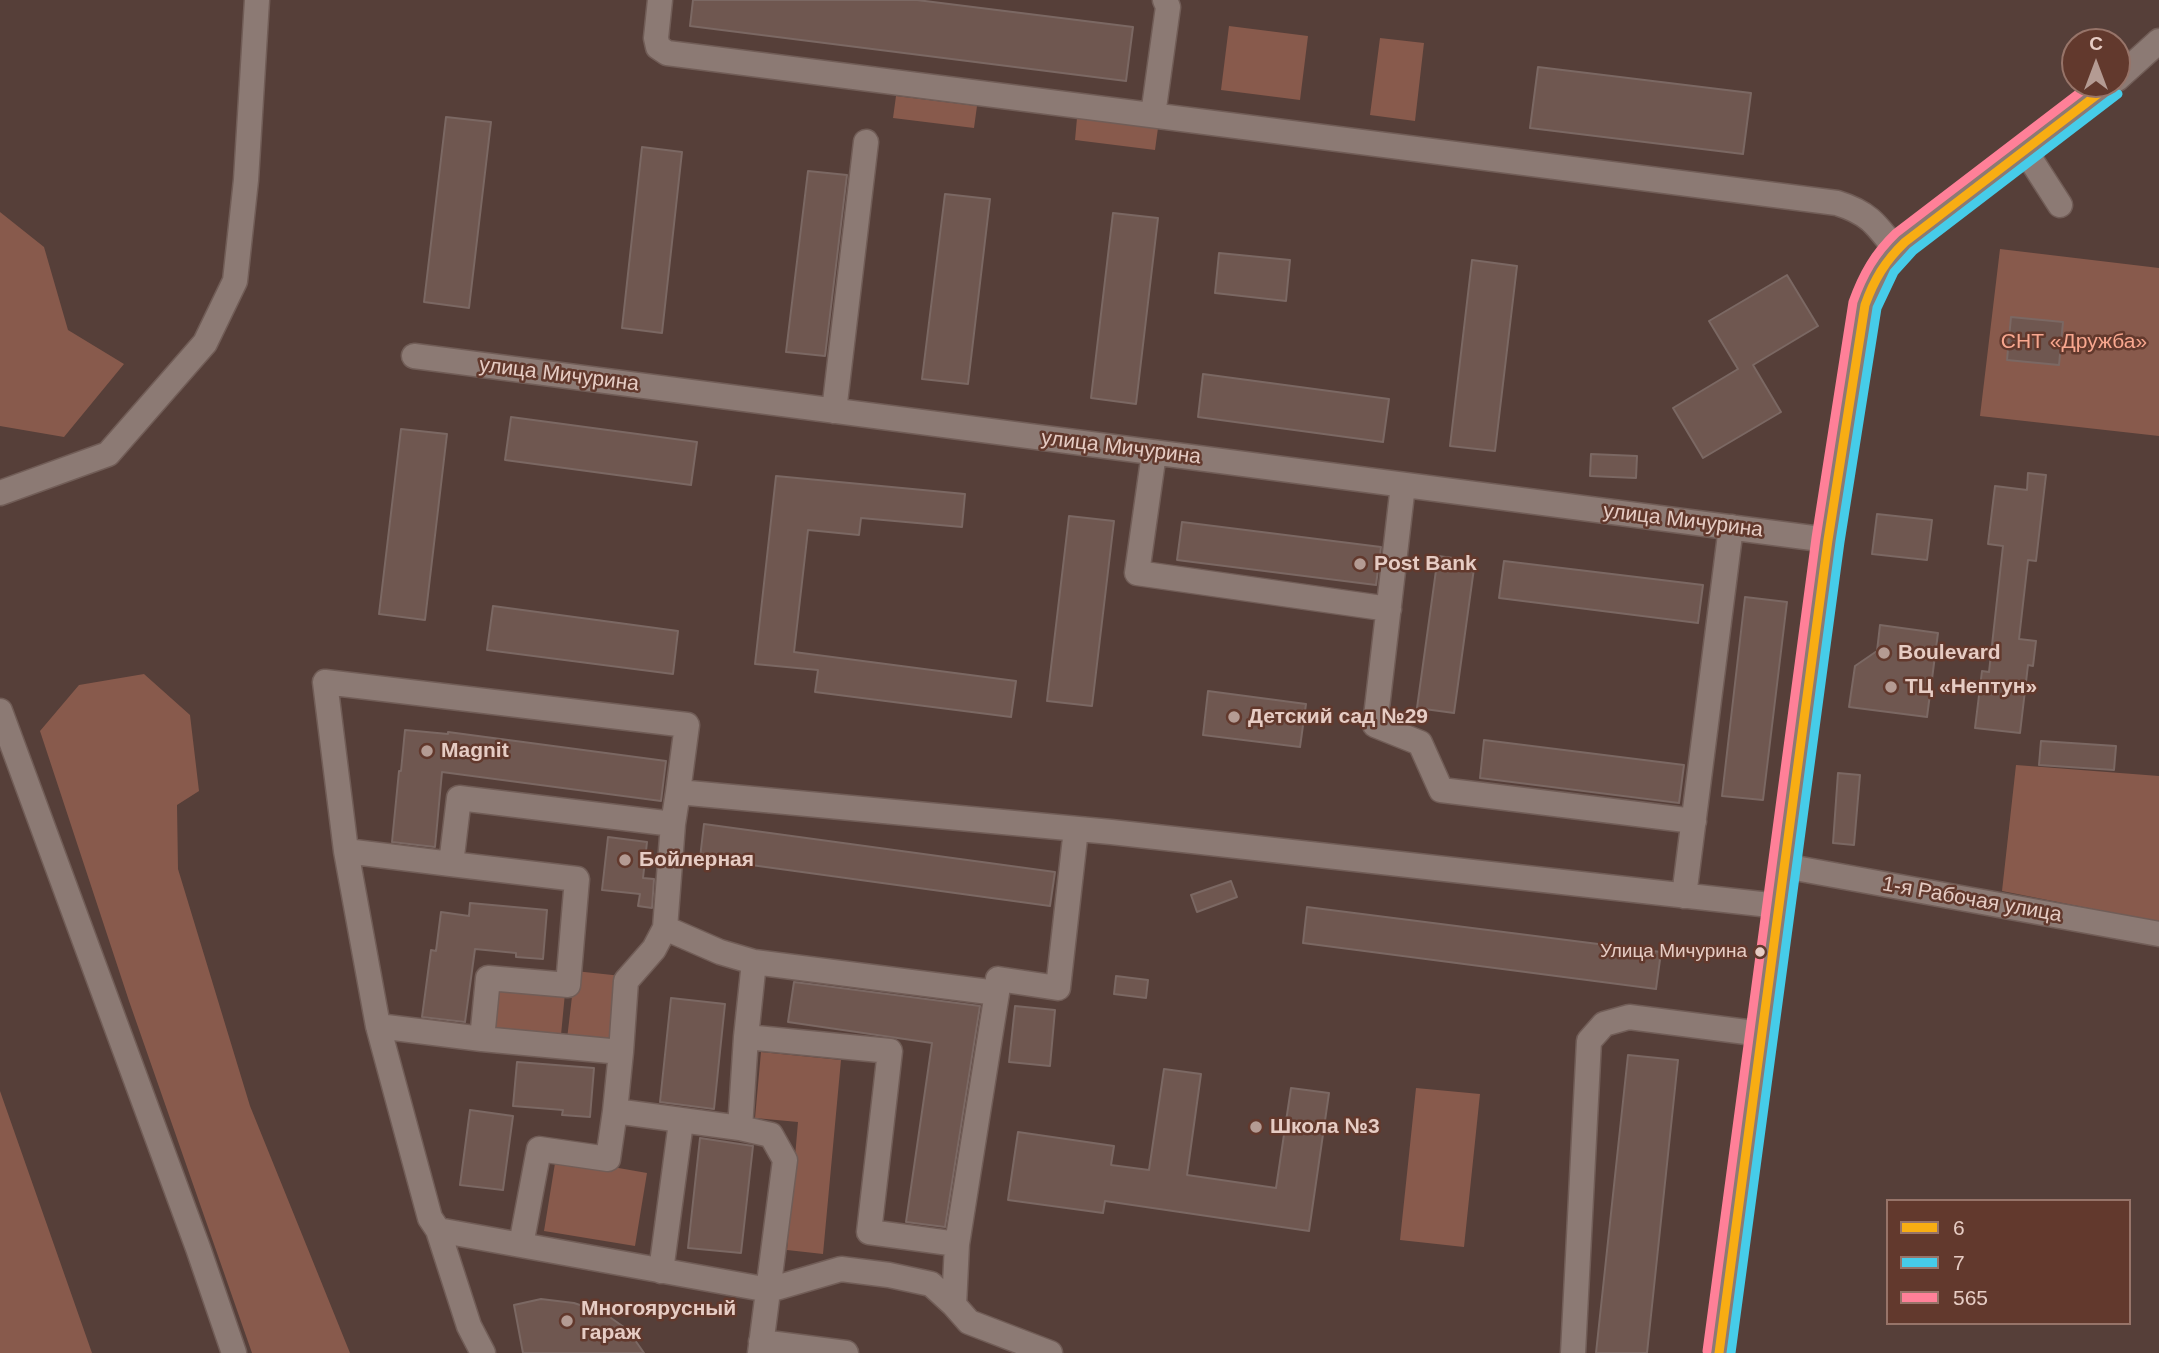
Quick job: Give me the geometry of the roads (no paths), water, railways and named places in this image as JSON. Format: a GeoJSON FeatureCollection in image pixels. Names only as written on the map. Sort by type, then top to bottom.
{"type":"FeatureCollection","features":[{"type":"Feature","properties":{"kind":"street"},"geometry":{"type":"LineString","coordinates":[[0,493],[108,454],[205,343],[235,281],[246,180],[257,0]]}},
{"type":"Feature","properties":{"kind":"street"},"geometry":{"type":"LineString","coordinates":[[660,0],[656,38],[658,47],[667,53],[1837,203],[1857,209],[1875,223],[1896,250]]}},
{"type":"Feature","properties":{"kind":"street"},"geometry":{"type":"LineString","coordinates":[[1153,115],[1168,7],[1166,0]]}},
{"type":"Feature","properties":{"kind":"street"},"geometry":{"type":"LineString","coordinates":[[2131,66],[2159,41]]}},
{"type":"Feature","properties":{"kind":"street"},"geometry":{"type":"LineString","coordinates":[[1719,1353],[1828,540],[1865,305],[1883,263],[1896,250],[2091,98]]}},
{"type":"Feature","properties":{"kind":"street"},"geometry":{"type":"LineString","coordinates":[[834,411],[866,142]]}},
{"type":"Feature","properties":{"kind":"street"},"geometry":{"type":"LineString","coordinates":[[2024,149],[2060,205]]}},
{"type":"Feature","properties":{"kind":"street","name":"улица Мичурина"},"geometry":{"type":"LineString","coordinates":[[414,356],[1828,540]]}},
{"type":"Feature","properties":{"kind":"street"},"geometry":{"type":"LineString","coordinates":[[1154,453],[1137,573],[1389,609]]}},
{"type":"Feature","properties":{"kind":"street"},"geometry":{"type":"LineString","coordinates":[[1404,485],[1375,725],[1420,743],[1441,790],[1694,821]]}},
{"type":"Feature","properties":{"kind":"street"},"geometry":{"type":"LineString","coordinates":[[1684,896],[1731,527]]}},
{"type":"Feature","properties":{"kind":"street"},"geometry":{"type":"LineString","coordinates":[[483,1353],[469,1326],[438,1230],[430,1218],[378,1026],[346,851],[325,682],[687,724],[673,824],[665,929],[654,949],[626,981],[621,1052],[608,1159],[539,1149],[522,1245]]}},
{"type":"Feature","properties":{"kind":"street"},"geometry":{"type":"LineString","coordinates":[[0,711],[198,1248],[234,1353]]}},
{"type":"Feature","properties":{"kind":"street"},"geometry":{"type":"LineString","coordinates":[[678,792],[1076,829],[1779,906]]}},
{"type":"Feature","properties":{"kind":"street"},"geometry":{"type":"LineString","coordinates":[[451,864],[459,798],[673,824]]}},
{"type":"Feature","properties":{"kind":"street"},"geometry":{"type":"LineString","coordinates":[[954,1305],[957,1244],[998,979],[1058,988],[1076,829]]}},
{"type":"Feature","properties":{"kind":"street"},"geometry":{"type":"LineString","coordinates":[[346,851],[577,879],[568,985],[488,978],[482,1039]]}},
{"type":"Feature","properties":{"kind":"street","name":"1-я Рабочая улица"},"geometry":{"type":"LineString","coordinates":[[1784,866],[2159,934]]}},
{"type":"Feature","properties":{"kind":"street"},"geometry":{"type":"LineString","coordinates":[[665,929],[720,953],[754,962],[997,993]]}},
{"type":"Feature","properties":{"kind":"street"},"geometry":{"type":"LineString","coordinates":[[740,1128],[754,962]]}},
{"type":"Feature","properties":{"kind":"street"},"geometry":{"type":"LineString","coordinates":[[1573,1353],[1589,1041],[1604,1024],[1629,1017],[1762,1034]]}},
{"type":"Feature","properties":{"kind":"street"},"geometry":{"type":"LineString","coordinates":[[378,1026],[621,1052]]}},
{"type":"Feature","properties":{"kind":"street"},"geometry":{"type":"LineString","coordinates":[[746,1037],[890,1051],[869,1232],[957,1244]]}},
{"type":"Feature","properties":{"kind":"street"},"geometry":{"type":"LineString","coordinates":[[615,1111],[740,1128],[771,1135],[785,1160],[760,1348],[846,1353]]}},
{"type":"Feature","properties":{"kind":"street"},"geometry":{"type":"LineString","coordinates":[[661,1270],[681,1122]]}},
{"type":"Feature","properties":{"kind":"street"},"geometry":{"type":"LineString","coordinates":[[438,1230],[769,1290],[841,1269],[889,1275],[931,1284],[969,1322],[1050,1353]]}},
{"type":"Feature","properties":{"kind":"place","name":"Post Bank"},"geometry":{"type":"Point","coordinates":[1360,564]}},
{"type":"Feature","properties":{"kind":"place","name":"Boulevard"},"geometry":{"type":"Point","coordinates":[1884,653]}},
{"type":"Feature","properties":{"kind":"place","name":"ТЦ «Нептун»"},"geometry":{"type":"Point","coordinates":[1891,687]}},
{"type":"Feature","properties":{"kind":"place","name":"Детский сад №29"},"geometry":{"type":"Point","coordinates":[1234,717]}},
{"type":"Feature","properties":{"kind":"place","name":"Magnit"},"geometry":{"type":"Point","coordinates":[427,751]}},
{"type":"Feature","properties":{"kind":"place","name":"Бойлерная"},"geometry":{"type":"Point","coordinates":[625,860]}},
{"type":"Feature","properties":{"kind":"place","name":"Улица Мичурина"},"geometry":{"type":"Point","coordinates":[1760,952]}},
{"type":"Feature","properties":{"kind":"place","name":"Школа №3"},"geometry":{"type":"Point","coordinates":[1256,1127]}},
{"type":"Feature","properties":{"kind":"place","name":"Многоярусный гараж"},"geometry":{"type":"Point","coordinates":[567,1321]}},
{"type":"Feature","properties":{"kind":"park label","name":"СНТ «Дружба»"},"geometry":{"type":"Point","coordinates":[2074,342]}}]}
